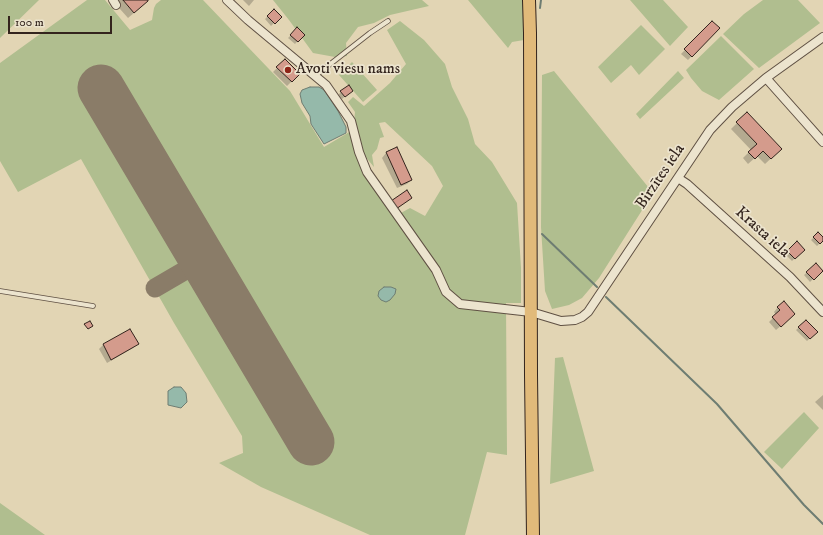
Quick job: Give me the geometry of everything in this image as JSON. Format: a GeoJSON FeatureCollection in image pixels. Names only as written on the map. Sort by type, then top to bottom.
{"type":"FeatureCollection","features":[{"type":"Feature","properties":{"kind":"main road"},"geometry":{"type":"LineString","coordinates":[[530,1],[533,535]]}},
{"type":"Feature","properties":{"kind":"street","name":"Birzītes iela"},"geometry":{"type":"LineString","coordinates":[[227,0],[248,20],[326,85],[351,122],[359,152],[367,172],[436,270],[446,292],[460,304],[531,312],[561,321],[575,320],[588,312],[710,130],[732,107],[766,78],[823,37]]}},
{"type":"Feature","properties":{"kind":"street"},"geometry":{"type":"LineString","coordinates":[[766,78],[823,142]]}},
{"type":"Feature","properties":{"kind":"street","name":"Krasta iela"},"geometry":{"type":"LineString","coordinates":[[678,178],[687,184],[790,277],[823,312]]}},
{"type":"Feature","properties":{"kind":"lane"},"geometry":{"type":"LineString","coordinates":[[315,76],[388,21]]}},
{"type":"Feature","properties":{"kind":"lane"},"geometry":{"type":"LineString","coordinates":[[0,291],[93,306]]}},
{"type":"Feature","properties":{"kind":"shaded area"},"geometry":{"type":"Polygon","coordinates":[[[0,0],[39,0],[0,38],[0,0]]]}},
{"type":"Feature","properties":{"kind":"shaded area"},"geometry":{"type":"Polygon","coordinates":[[[87,0],[105,0],[130,30],[152,20],[154,8],[161,0],[203,0],[290,91],[324,147],[351,131],[361,166],[399,214],[410,208],[425,216],[443,186],[432,166],[385,122],[379,123],[384,137],[380,138],[377,149],[372,155],[374,167],[364,155],[354,122],[355,112],[348,102],[353,97],[364,106],[390,83],[406,64],[387,30],[400,21],[424,40],[445,64],[452,87],[468,119],[475,144],[492,162],[517,203],[521,268],[521,303],[506,303],[507,455],[487,452],[465,535],[370,535],[261,487],[219,463],[243,453],[242,436],[174,323],[81,159],[18,192],[0,161],[0,63],[87,0]]]}},
{"type":"Feature","properties":{"kind":"shaded area"},"geometry":{"type":"Polygon","coordinates":[[[273,0],[422,0],[429,6],[390,15],[374,23],[358,27],[346,43],[347,56],[335,57],[313,53],[273,0]]]}},
{"type":"Feature","properties":{"kind":"shaded area"},"geometry":{"type":"Polygon","coordinates":[[[468,0],[524,0],[524,40],[512,42],[508,48],[468,0]]]}},
{"type":"Feature","properties":{"kind":"shaded area"},"geometry":{"type":"Polygon","coordinates":[[[630,0],[663,0],[688,27],[670,46],[630,0]]]}},
{"type":"Feature","properties":{"kind":"shaded area"},"geometry":{"type":"Polygon","coordinates":[[[763,0],[798,0],[820,23],[759,68],[723,34],[744,14],[763,0]]]}},
{"type":"Feature","properties":{"kind":"shaded area"},"geometry":{"type":"Polygon","coordinates":[[[641,25],[665,49],[639,75],[631,65],[611,83],[598,67],[641,25]]]}},
{"type":"Feature","properties":{"kind":"shaded area"},"geometry":{"type":"Polygon","coordinates":[[[721,36],[754,69],[719,100],[702,91],[686,70],[721,36]]]}},
{"type":"Feature","properties":{"kind":"shaded area"},"geometry":{"type":"Polygon","coordinates":[[[352,62],[377,90],[363,102],[339,75],[352,62]]]}},
{"type":"Feature","properties":{"kind":"shaded area"},"geometry":{"type":"Polygon","coordinates":[[[554,71],[653,193],[599,278],[582,298],[569,305],[552,309],[545,291],[541,227],[542,75],[554,71]]]}},
{"type":"Feature","properties":{"kind":"shaded area"},"geometry":{"type":"Polygon","coordinates":[[[678,71],[684,78],[640,119],[636,114],[678,71]]]}},
{"type":"Feature","properties":{"kind":"shaded area"},"geometry":{"type":"Polygon","coordinates":[[[310,87],[319,87],[324,90],[338,111],[346,127],[346,133],[324,144],[311,124],[310,116],[302,103],[300,94],[302,90],[310,87]]]}},
{"type":"Feature","properties":{"kind":"shaded area"},"geometry":{"type":"Polygon","coordinates":[[[384,287],[396,289],[395,294],[386,302],[381,300],[378,296],[379,291],[384,287]]]}},
{"type":"Feature","properties":{"kind":"shaded area"},"geometry":{"type":"Polygon","coordinates":[[[563,357],[594,471],[550,484],[555,358],[563,357]]]}},
{"type":"Feature","properties":{"kind":"shaded area"},"geometry":{"type":"Polygon","coordinates":[[[174,387],[181,387],[186,393],[187,402],[181,408],[168,405],[168,391],[174,387]]]}},
{"type":"Feature","properties":{"kind":"shaded area"},"geometry":{"type":"Polygon","coordinates":[[[804,412],[819,428],[782,469],[764,452],[804,412]]]}},
{"type":"Feature","properties":{"kind":"shaded area"},"geometry":{"type":"Polygon","coordinates":[[[0,503],[45,535],[0,535],[0,503]]]}},
{"type":"Feature","properties":{"kind":"building"},"geometry":{"type":"Polygon","coordinates":[[[123,0],[148,0],[148,1],[134,13],[123,0]]]}},
{"type":"Feature","properties":{"kind":"building"},"geometry":{"type":"Polygon","coordinates":[[[274,9],[282,17],[275,24],[267,16],[274,9]]]}},
{"type":"Feature","properties":{"kind":"building"},"geometry":{"type":"Polygon","coordinates":[[[712,21],[720,28],[692,57],[684,49],[712,21]]]}},
{"type":"Feature","properties":{"kind":"building"},"geometry":{"type":"Polygon","coordinates":[[[297,27],[305,35],[298,42],[290,35],[297,27]]]}},
{"type":"Feature","properties":{"kind":"building"},"geometry":{"type":"Polygon","coordinates":[[[285,59],[300,74],[292,82],[276,67],[285,59]]]}},
{"type":"Feature","properties":{"kind":"building"},"geometry":{"type":"Polygon","coordinates":[[[349,85],[353,91],[345,97],[340,91],[349,85]]]}},
{"type":"Feature","properties":{"kind":"building"},"geometry":{"type":"Polygon","coordinates":[[[747,112],[782,149],[771,159],[763,151],[755,159],[748,152],[757,144],[736,122],[747,112]]]}},
{"type":"Feature","properties":{"kind":"building"},"geometry":{"type":"Polygon","coordinates":[[[397,147],[412,180],[401,185],[386,152],[397,147]]]}},
{"type":"Feature","properties":{"kind":"building"},"geometry":{"type":"Polygon","coordinates":[[[407,190],[412,198],[396,209],[391,201],[407,190]]]}},
{"type":"Feature","properties":{"kind":"building"},"geometry":{"type":"Polygon","coordinates":[[[818,232],[823,237],[823,241],[820,244],[813,237],[818,232]]]}},
{"type":"Feature","properties":{"kind":"building"},"geometry":{"type":"Polygon","coordinates":[[[797,241],[805,250],[795,259],[787,251],[797,241]]]}},
{"type":"Feature","properties":{"kind":"building"},"geometry":{"type":"Polygon","coordinates":[[[816,263],[823,271],[814,280],[806,272],[816,263]]]}},
{"type":"Feature","properties":{"kind":"building"},"geometry":{"type":"Polygon","coordinates":[[[784,301],[795,314],[781,327],[772,317],[780,310],[777,307],[784,301]]]}},
{"type":"Feature","properties":{"kind":"building"},"geometry":{"type":"Polygon","coordinates":[[[806,320],[818,332],[810,339],[798,327],[806,320]]]}},
{"type":"Feature","properties":{"kind":"building"},"geometry":{"type":"Polygon","coordinates":[[[90,321],[93,326],[88,329],[84,324],[90,321]]]}},
{"type":"Feature","properties":{"kind":"building"},"geometry":{"type":"Polygon","coordinates":[[[130,329],[139,344],[111,360],[103,344],[130,329]]]}},
{"type":"Feature","properties":{"kind":"waterway"},"geometry":{"type":"LineString","coordinates":[[540,8],[541,0]]}},
{"type":"Feature","properties":{"kind":"waterway"},"geometry":{"type":"LineString","coordinates":[[542,234],[597,287]]}},
{"type":"Feature","properties":{"kind":"waterway"},"geometry":{"type":"LineString","coordinates":[[606,297],[717,404],[804,505],[823,524]]}},
{"type":"Feature","properties":{"kind":"taxiway"},"geometry":{"type":"LineString","coordinates":[[155,288],[203,260]]}},
{"type":"Feature","properties":{"kind":"runway"},"geometry":{"type":"LineString","coordinates":[[101,88],[311,442]]}},
{"type":"Feature","properties":{"kind":"place","name":"Avoti viesu nams"},"geometry":{"type":"Point","coordinates":[288,70]}}]}
